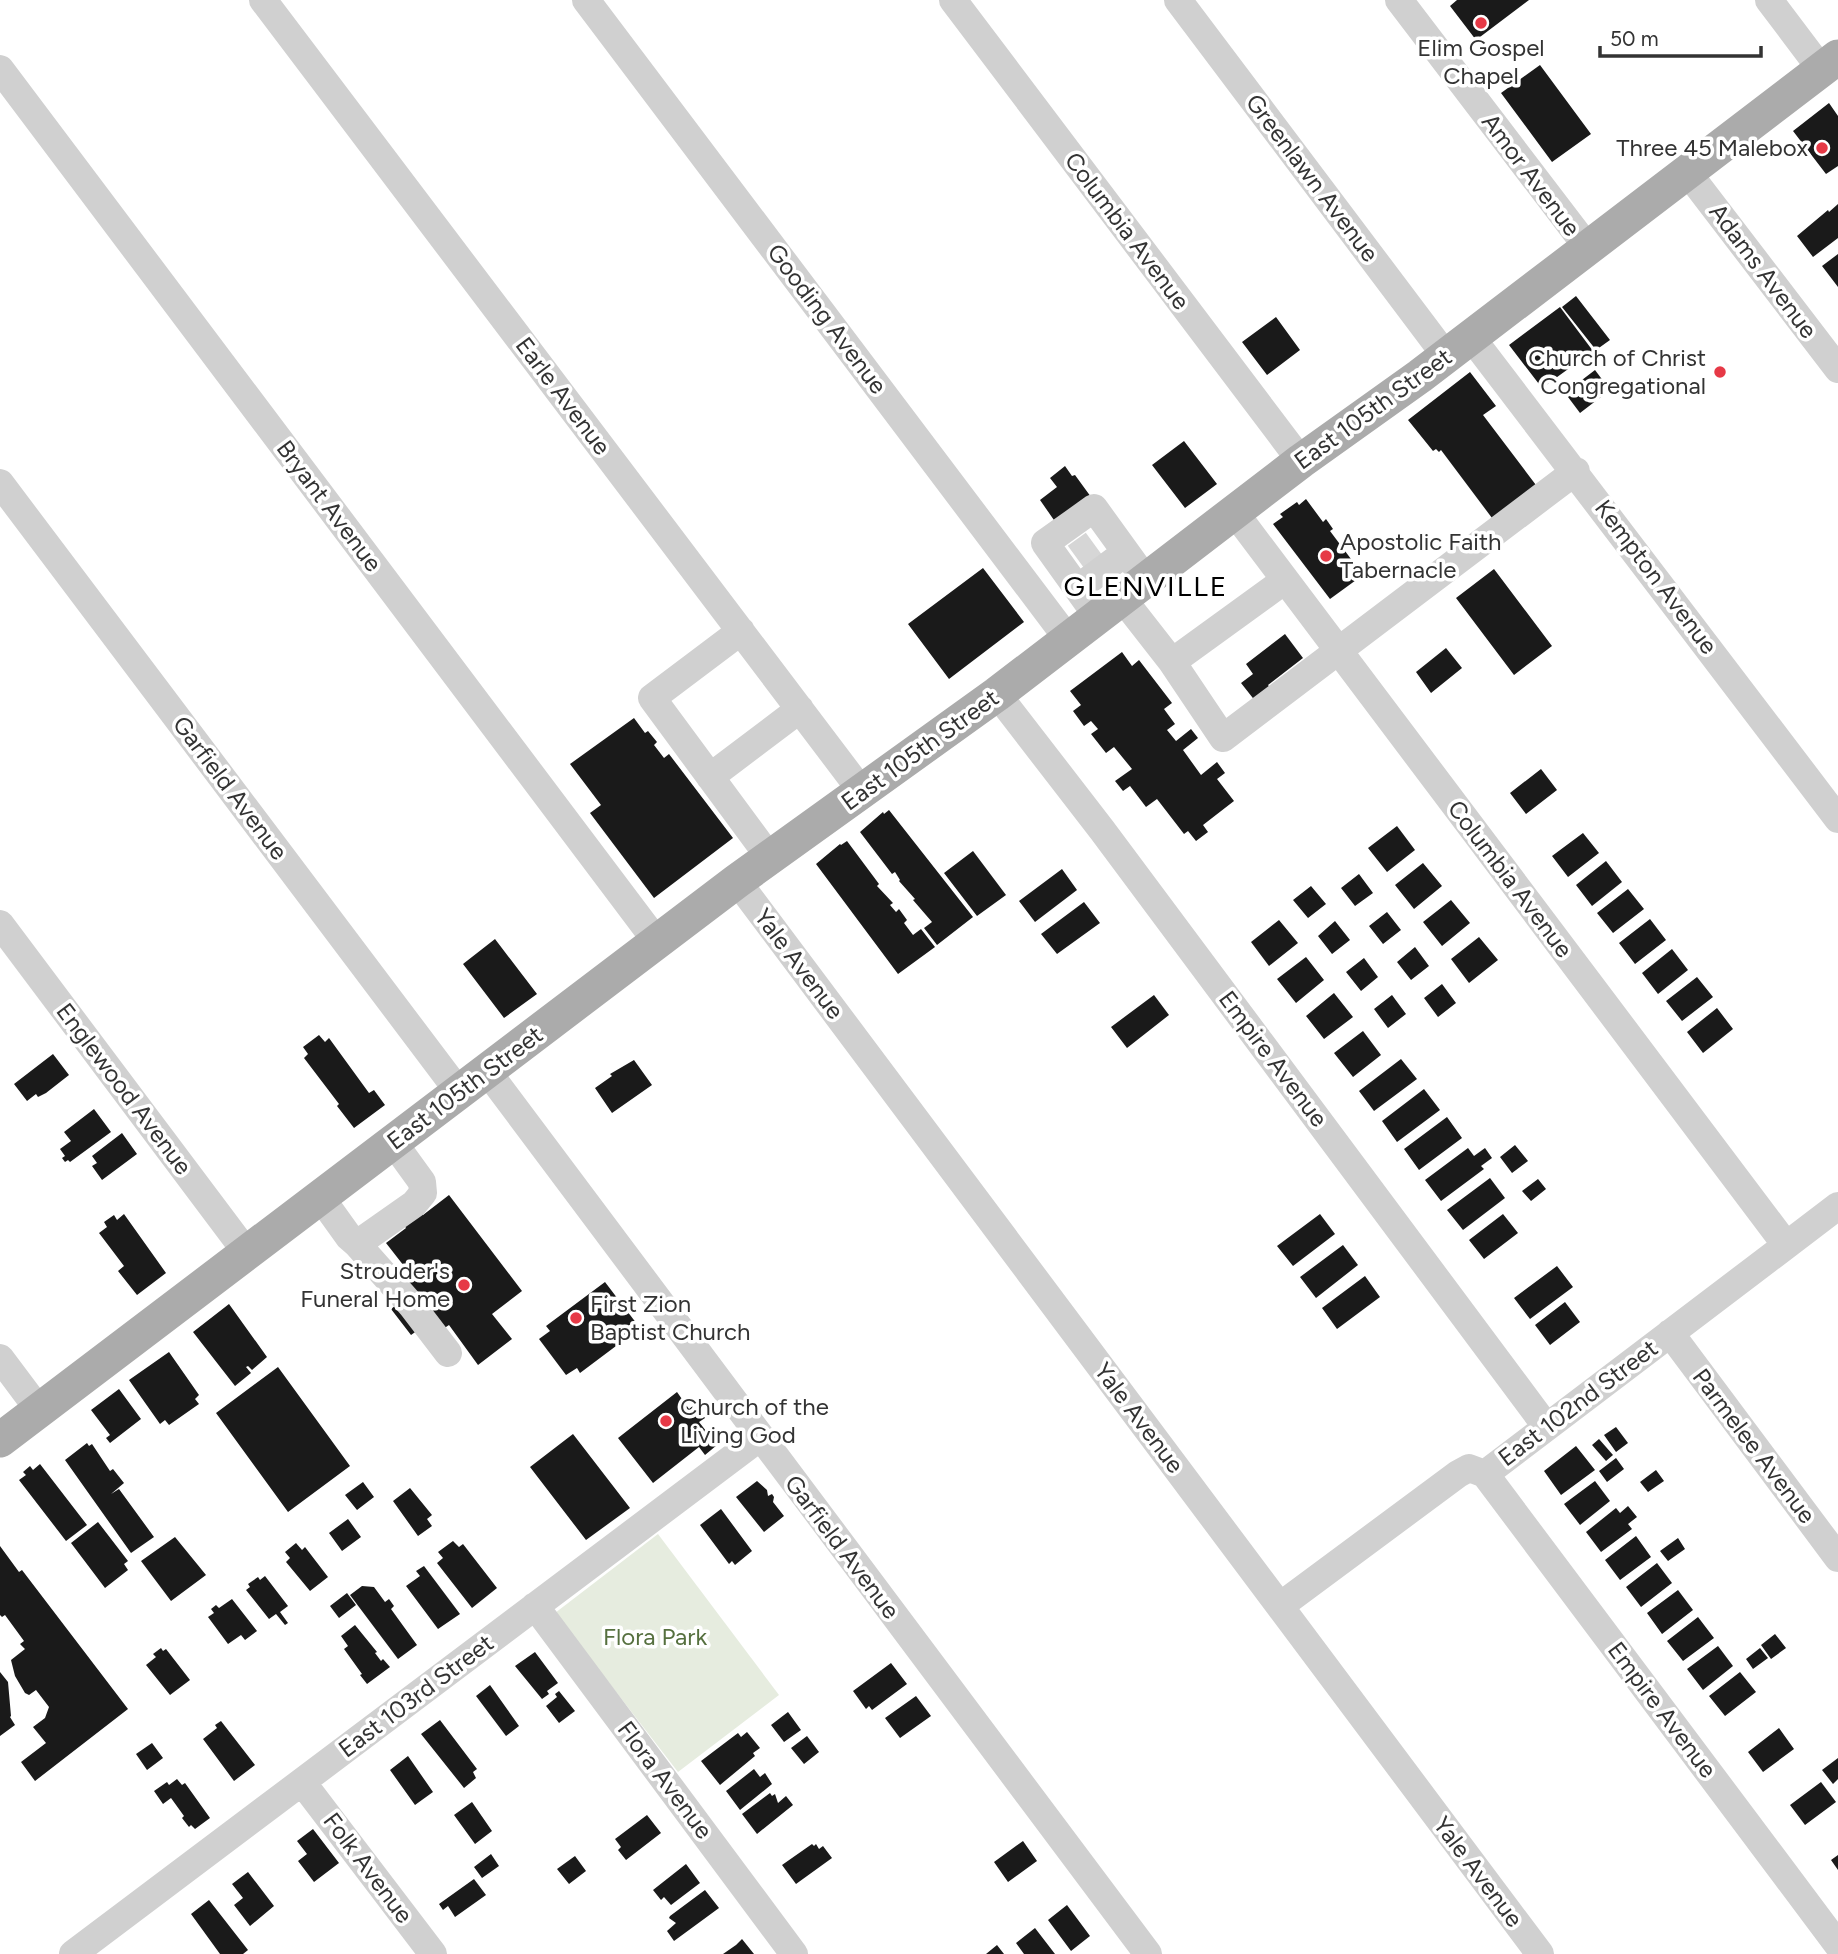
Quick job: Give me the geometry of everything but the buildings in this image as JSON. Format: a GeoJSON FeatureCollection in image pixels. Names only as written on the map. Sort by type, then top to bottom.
{"type":"FeatureCollection","features":[{"type":"Feature","properties":{"kind":"main road","name":"East 105th Street"},"geometry":{"type":"LineString","coordinates":[[0,1440],[737,881],[998,694],[1301,461],[1459,346],[1830,63]]}},
{"type":"Feature","properties":{"kind":"street","name":"Earle Avenue"},"geometry":{"type":"LineString","coordinates":[[263,0],[863,793]]}},
{"type":"Feature","properties":{"kind":"street","name":"Gooding Avenue"},"geometry":{"type":"LineString","coordinates":[[586,0],[1068,639]]}},
{"type":"Feature","properties":{"kind":"street","name":"Columbia Avenue"},"geometry":{"type":"LineString","coordinates":[[953,0],[1301,461]]}},
{"type":"Feature","properties":{"kind":"street","name":"Greenlawn Avenue"},"geometry":{"type":"LineString","coordinates":[[1178,0],[1459,346]]}},
{"type":"Feature","properties":{"kind":"street","name":"Amor Avenue"},"geometry":{"type":"LineString","coordinates":[[1399,0],[1588,248]]}},
{"type":"Feature","properties":{"kind":"street"},"geometry":{"type":"LineString","coordinates":[[1769,0],[1830,63]]}},
{"type":"Feature","properties":{"kind":"street","name":"Bryant Avenue"},"geometry":{"type":"LineString","coordinates":[[0,69],[657,942]]}},
{"type":"Feature","properties":{"kind":"street","name":"Adams Avenue"},"geometry":{"type":"LineString","coordinates":[[1688,173],[1838,369]]}},
{"type":"Feature","properties":{"kind":"street","name":"Kempton Avenue"},"geometry":{"type":"LineString","coordinates":[[1459,346],[1576,471],[1838,819]]}},
{"type":"Feature","properties":{"kind":"street"},"geometry":{"type":"LineString","coordinates":[[1045,544],[1091,557],[1172,662],[1223,738],[1576,471]]}},
{"type":"Feature","properties":{"kind":"street","name":"Garfield Avenue"},"geometry":{"type":"LineString","coordinates":[[0,483],[459,1092]]}},
{"type":"Feature","properties":{"kind":"street"},"geometry":{"type":"LineString","coordinates":[[1014,568],[1094,508],[1091,557],[1122,598]]}},
{"type":"Feature","properties":{"kind":"street","name":"Columbia Avenue"},"geometry":{"type":"LineString","coordinates":[[1235,513],[1786,1245]]}},
{"type":"Feature","properties":{"kind":"street"},"geometry":{"type":"LineString","coordinates":[[1172,662],[1285,580]]}},
{"type":"Feature","properties":{"kind":"street"},"geometry":{"type":"LineString","coordinates":[[741,631],[652,698],[770,858]]}},
{"type":"Feature","properties":{"kind":"street","name":"Empire Avenue"},"geometry":{"type":"LineString","coordinates":[[998,694],[1546,1426]]}},
{"type":"Feature","properties":{"kind":"street"},"geometry":{"type":"LineString","coordinates":[[710,777],[800,709]]}},
{"type":"Feature","properties":{"kind":"street","name":"Yale Avenue"},"geometry":{"type":"LineString","coordinates":[[737,881],[1540,1954]]}},
{"type":"Feature","properties":{"kind":"street","name":"Englewood Avenue"},"geometry":{"type":"LineString","coordinates":[[0,924],[247,1253]]}},
{"type":"Feature","properties":{"kind":"street","name":"Garfield Avenue"},"geometry":{"type":"LineString","coordinates":[[487,1071],[1139,1951]]}},
{"type":"Feature","properties":{"kind":"street"},"geometry":{"type":"LineString","coordinates":[[357,1244],[414,1204],[423,1193],[422,1182],[393,1142]]}},
{"type":"Feature","properties":{"kind":"street"},"geometry":{"type":"LineString","coordinates":[[321,1198],[349,1237],[412,1306],[448,1353]]}},
{"type":"Feature","properties":{"kind":"street","name":"East 102nd Street"},"geometry":{"type":"LineString","coordinates":[[1280,1606],[1458,1474],[1469,1468],[1485,1474],[1838,1206]]}},
{"type":"Feature","properties":{"kind":"street","name":"Parmelee Avenue"},"geometry":{"type":"LineString","coordinates":[[1670,1333],[1838,1559]]}},
{"type":"Feature","properties":{"kind":"street"},"geometry":{"type":"LineString","coordinates":[[0,1358],[40,1410]]}},
{"type":"Feature","properties":{"kind":"street","name":"East 103rd Street"},"geometry":{"type":"LineString","coordinates":[[73,1954],[759,1438]]}},
{"type":"Feature","properties":{"kind":"street","name":"Empire Avenue"},"geometry":{"type":"LineString","coordinates":[[1485,1474],[1838,1945]]}},
{"type":"Feature","properties":{"kind":"street","name":"Flora Avenue"},"geometry":{"type":"LineString","coordinates":[[535,1606],[794,1954]]}},
{"type":"Feature","properties":{"kind":"street","name":"Folk Avenue"},"geometry":{"type":"LineString","coordinates":[[302,1782],[433,1954]]}},
{"type":"Feature","properties":{"kind":"green space","name":"Flora Park"},"geometry":{"type":"Polygon","coordinates":[[[658,1534],[779,1695],[678,1772],[555,1613],[658,1534]]]}},
{"type":"Feature","properties":{"kind":"tunnel"},"geometry":{"type":"LineString","coordinates":[[1076,557],[1094,544]]}},
{"type":"Feature","properties":{"kind":"place","name":"Elim Gospel Chapel"},"geometry":{"type":"Point","coordinates":[1481,23]}},
{"type":"Feature","properties":{"kind":"place","name":"Three 45 Malebox"},"geometry":{"type":"Point","coordinates":[1822,148]}},
{"type":"Feature","properties":{"kind":"place","name":"Church of Christ Congregational"},"geometry":{"type":"Point","coordinates":[1720,372]}},
{"type":"Feature","properties":{"kind":"place","name":"Apostolic Faith Tabernacle"},"geometry":{"type":"Point","coordinates":[1326,556]}},
{"type":"Feature","properties":{"kind":"place","name":"Strouder's Funeral Home"},"geometry":{"type":"Point","coordinates":[464,1285]}},
{"type":"Feature","properties":{"kind":"place","name":"First Zion Baptist Church"},"geometry":{"type":"Point","coordinates":[576,1318]}},
{"type":"Feature","properties":{"kind":"place","name":"Church of the Living God"},"geometry":{"type":"Point","coordinates":[666,1421]}},
{"type":"Feature","properties":{"kind":"district","name":"GLENVILLE"},"geometry":{"type":"Point","coordinates":[1146,586]}}]}
